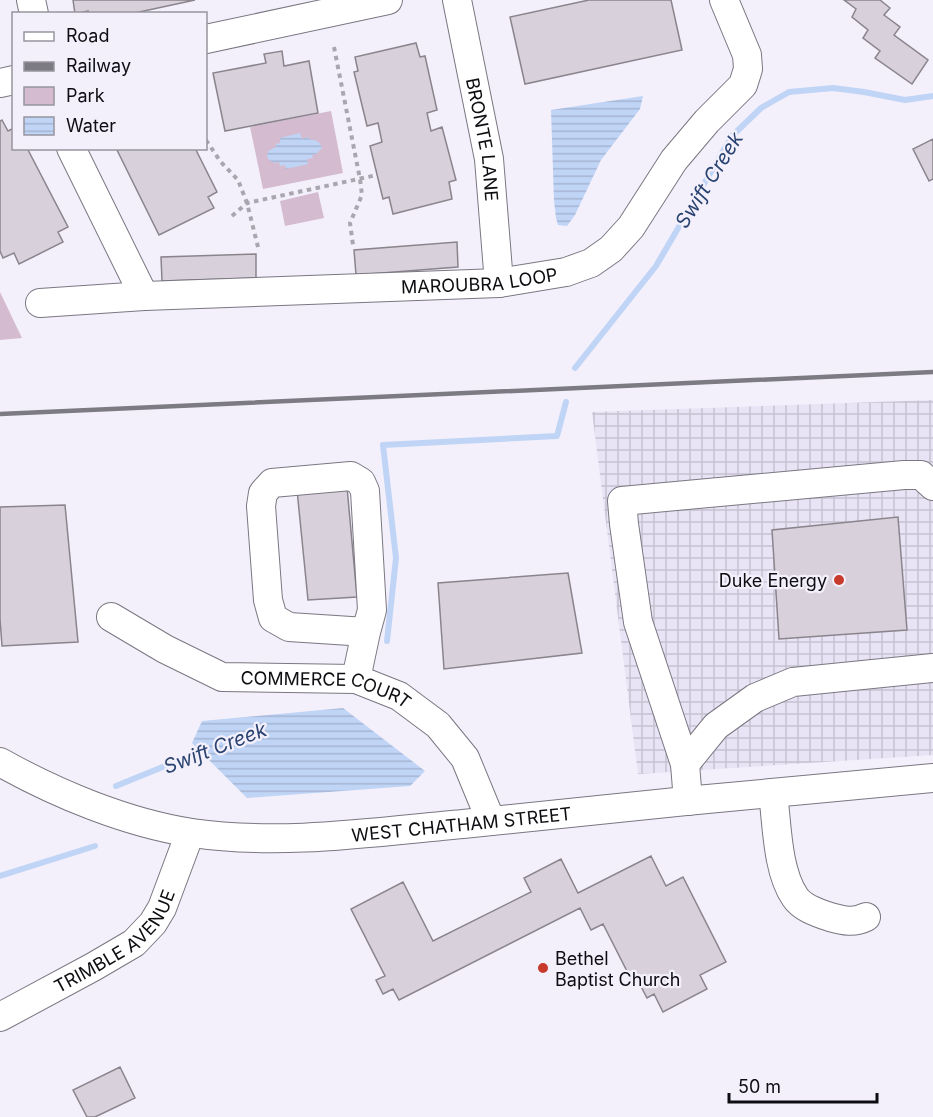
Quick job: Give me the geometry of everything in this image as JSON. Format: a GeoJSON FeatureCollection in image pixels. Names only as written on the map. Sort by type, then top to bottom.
{"type":"FeatureCollection","features":[{"type":"Feature","properties":{"kind":"street"},"geometry":{"type":"LineString","coordinates":[[207,39],[269,13],[388,0]]}},
{"type":"Feature","properties":{"kind":"street","name":"BRONTE LANE"},"geometry":{"type":"LineString","coordinates":[[457,0],[489,159],[499,283]]}},
{"type":"Feature","properties":{"kind":"street","name":"MAROUBRA LOOP"},"geometry":{"type":"LineString","coordinates":[[40,303],[144,296],[499,283],[566,272],[591,263],[611,249],[630,227],[674,160],[743,85],[748,69],[747,55],[724,0]]}},
{"type":"Feature","properties":{"kind":"street"},"geometry":{"type":"LineString","coordinates":[[72,150],[144,296]]}},
{"type":"Feature","properties":{"kind":"street"},"geometry":{"type":"LineString","coordinates":[[688,801],[685,764],[638,622],[622,501],[904,475],[921,475],[933,486]]}},
{"type":"Feature","properties":{"kind":"street"},"geometry":{"type":"LineString","coordinates":[[356,679],[372,610],[365,491],[361,482],[351,476],[272,483],[263,493],[261,506],[268,600],[273,618],[289,627],[366,632]]}},
{"type":"Feature","properties":{"kind":"street","name":"COMMERCE COURT"},"geometry":{"type":"LineString","coordinates":[[111,617],[165,649],[222,677],[356,679],[399,696],[438,725],[465,758],[491,821]]}},
{"type":"Feature","properties":{"kind":"street"},"geometry":{"type":"LineString","coordinates":[[685,764],[716,726],[755,698],[793,682],[933,668]]}},
{"type":"Feature","properties":{"kind":"street","name":"WEST CHATHAM STREET"},"geometry":{"type":"LineString","coordinates":[[0,762],[89,805],[151,824],[190,833],[252,838],[491,821],[933,778]]}},
{"type":"Feature","properties":{"kind":"street"},"geometry":{"type":"LineString","coordinates":[[773,793],[780,855],[785,876],[795,899],[813,912],[837,919],[857,922],[866,917]]}},
{"type":"Feature","properties":{"kind":"street","name":"TRIMBLE AVENUE"},"geometry":{"type":"LineString","coordinates":[[0,1017],[93,968],[134,943],[153,923],[162,908],[190,833]]}},
{"type":"Feature","properties":{"kind":"path"},"geometry":{"type":"LineString","coordinates":[[334,47],[362,195],[350,223],[353,246]]}},
{"type":"Feature","properties":{"kind":"path"},"geometry":{"type":"LineString","coordinates":[[207,142],[220,161],[238,180],[247,203],[259,251]]}},
{"type":"Feature","properties":{"kind":"path"},"geometry":{"type":"LineString","coordinates":[[232,216],[247,203],[377,175]]}},
{"type":"Feature","properties":{"kind":"shaded area","name":"Duke Energy"},"geometry":{"type":"Polygon","coordinates":[[[933,400],[933,755],[638,774],[592,412],[933,400]]]}},
{"type":"Feature","properties":{"kind":"green space"},"geometry":{"type":"Polygon","coordinates":[[[331,111],[343,173],[263,189],[250,127],[331,111]]]}},
{"type":"Feature","properties":{"kind":"green space"},"geometry":{"type":"Polygon","coordinates":[[[318,192],[324,218],[285,226],[280,201],[318,192]]]}},
{"type":"Feature","properties":{"kind":"green space"},"geometry":{"type":"Polygon","coordinates":[[[0,292],[22,338],[0,340],[0,292]]]}},
{"type":"Feature","properties":{"kind":"water"},"geometry":{"type":"Polygon","coordinates":[[[643,96],[640,109],[601,160],[575,215],[567,226],[558,225],[554,201],[551,110],[643,96]]]}},
{"type":"Feature","properties":{"kind":"water"},"geometry":{"type":"Polygon","coordinates":[[[300,133],[302,139],[308,137],[316,140],[322,148],[312,155],[313,158],[307,159],[308,164],[286,169],[285,165],[280,166],[279,162],[274,163],[269,160],[268,151],[280,143],[280,138],[300,133]]]}},
{"type":"Feature","properties":{"kind":"water"},"geometry":{"type":"Polygon","coordinates":[[[343,708],[425,771],[410,786],[247,798],[192,743],[202,721],[343,708]]]}},
{"type":"Feature","properties":{"kind":"building"},"geometry":{"type":"Polygon","coordinates":[[[73,0],[195,0],[139,12],[75,12],[73,0]]]}},
{"type":"Feature","properties":{"kind":"building"},"geometry":{"type":"Polygon","coordinates":[[[589,0],[671,0],[682,50],[525,84],[510,17],[589,0]]]}},
{"type":"Feature","properties":{"kind":"building"},"geometry":{"type":"Polygon","coordinates":[[[844,0],[880,0],[890,8],[884,15],[900,27],[894,35],[928,60],[912,84],[875,58],[880,51],[863,38],[868,30],[852,17],[856,9],[844,0]]]}},
{"type":"Feature","properties":{"kind":"building"},"geometry":{"type":"Polygon","coordinates":[[[416,43],[420,57],[425,56],[437,110],[427,113],[431,131],[442,127],[456,180],[449,182],[452,199],[393,214],[389,197],[383,199],[370,146],[382,142],[378,123],[367,126],[354,72],[358,71],[355,57],[416,43]]]}},
{"type":"Feature","properties":{"kind":"building"},"geometry":{"type":"Polygon","coordinates":[[[282,51],[284,66],[309,61],[318,113],[225,131],[213,73],[266,63],[264,54],[282,51]]]}},
{"type":"Feature","properties":{"kind":"building"},"geometry":{"type":"Polygon","coordinates":[[[2,120],[8,131],[12,129],[12,150],[28,150],[68,227],[58,232],[63,242],[19,264],[14,253],[3,258],[0,251],[0,121],[2,120]]]}},
{"type":"Feature","properties":{"kind":"building"},"geometry":{"type":"Polygon","coordinates":[[[933,139],[933,179],[929,181],[913,149],[933,139]]]}},
{"type":"Feature","properties":{"kind":"building"},"geometry":{"type":"Polygon","coordinates":[[[117,150],[196,150],[217,192],[208,197],[214,208],[159,235],[117,150]]]}},
{"type":"Feature","properties":{"kind":"building"},"geometry":{"type":"Polygon","coordinates":[[[457,242],[458,267],[356,275],[354,250],[457,242]]]}},
{"type":"Feature","properties":{"kind":"building"},"geometry":{"type":"Polygon","coordinates":[[[256,254],[256,278],[162,281],[161,257],[256,254]]]}},
{"type":"Feature","properties":{"kind":"building"},"geometry":{"type":"Polygon","coordinates":[[[347,487],[357,597],[308,600],[297,490],[347,487]]]}},
{"type":"Feature","properties":{"kind":"building"},"geometry":{"type":"Polygon","coordinates":[[[65,505],[78,642],[2,646],[0,507],[65,505]]]}},
{"type":"Feature","properties":{"kind":"building","name":"Duke Energy"},"geometry":{"type":"Polygon","coordinates":[[[898,517],[907,630],[779,639],[772,530],[898,517]]]}},
{"type":"Feature","properties":{"kind":"building"},"geometry":{"type":"Polygon","coordinates":[[[568,573],[582,653],[444,669],[438,583],[568,573]]]}},
{"type":"Feature","properties":{"kind":"building"},"geometry":{"type":"Polygon","coordinates":[[[651,856],[666,886],[683,877],[726,962],[700,975],[707,989],[663,1012],[654,994],[647,998],[638,981],[633,983],[603,924],[591,930],[580,908],[399,1000],[393,989],[383,994],[376,980],[385,976],[351,909],[403,882],[433,941],[531,892],[524,878],[561,859],[578,893],[651,856]]]}},
{"type":"Feature","properties":{"kind":"building"},"geometry":{"type":"Polygon","coordinates":[[[120,1067],[135,1098],[95,1117],[87,1117],[73,1090],[120,1067]]]}},
{"type":"Feature","properties":{"kind":"waterway","name":"Swift Creek"},"geometry":{"type":"LineString","coordinates":[[575,368],[656,266],[732,136],[761,108],[789,92],[833,88],[905,100],[933,96]]}},
{"type":"Feature","properties":{"kind":"waterway","name":"Swift Creek"},"geometry":{"type":"LineString","coordinates":[[387,641],[396,558],[383,445],[557,436],[566,402]]}},
{"type":"Feature","properties":{"kind":"waterway","name":"Swift Creek"},"geometry":{"type":"LineString","coordinates":[[116,786],[207,749]]}},
{"type":"Feature","properties":{"kind":"waterway","name":"Swift Creek"},"geometry":{"type":"LineString","coordinates":[[0,876],[95,846]]}},
{"type":"Feature","properties":{"kind":"railway"},"geometry":{"type":"LineString","coordinates":[[0,414],[933,372]]}},
{"type":"Feature","properties":{"kind":"place","name":"Duke Energy"},"geometry":{"type":"Point","coordinates":[839,580]}},
{"type":"Feature","properties":{"kind":"place","name":"Bethel Baptist Church"},"geometry":{"type":"Point","coordinates":[543,968]}}]}
